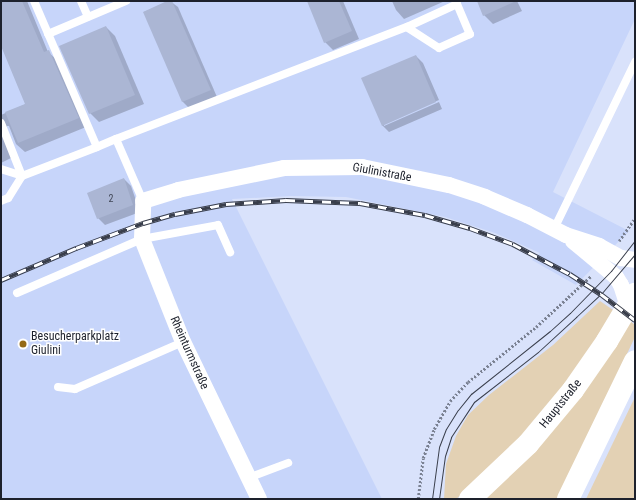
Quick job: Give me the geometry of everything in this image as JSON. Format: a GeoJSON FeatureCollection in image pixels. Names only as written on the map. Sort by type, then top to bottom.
{"type":"FeatureCollection","features":[{"type":"Feature","properties":{"kind":"main road","name":"Hauptstraße"},"geometry":{"type":"LineString","coordinates":[[470,499],[528,444],[573,390],[592,364],[631,301]]}},
{"type":"Feature","properties":{"kind":"main road"},"geometry":{"type":"LineString","coordinates":[[568,499],[635,360]]}},
{"type":"Feature","properties":{"kind":"street","name":"Giulinistraße"},"geometry":{"type":"LineString","coordinates":[[143,201],[178,190],[284,168],[362,167],[449,185],[485,197],[527,215],[560,232],[598,246],[621,258],[635,260]]}},
{"type":"Feature","properties":{"kind":"street","name":"Rheinturmstraße"},"geometry":{"type":"LineString","coordinates":[[143,201],[142,240],[183,342],[258,499]]}},
{"type":"Feature","properties":{"kind":"street","name":"Giulinistraße"},"geometry":{"type":"LineString","coordinates":[[560,232],[616,277],[631,301]]}},
{"type":"Feature","properties":{"kind":"lane"},"geometry":{"type":"LineString","coordinates":[[34,1],[97,147]]}},
{"type":"Feature","properties":{"kind":"lane"},"geometry":{"type":"LineString","coordinates":[[81,1],[88,17]]}},
{"type":"Feature","properties":{"kind":"lane"},"geometry":{"type":"LineString","coordinates":[[48,34],[126,1]]}},
{"type":"Feature","properties":{"kind":"lane"},"geometry":{"type":"LineString","coordinates":[[1,201],[8,198],[22,176],[407,27],[457,4],[470,34],[440,48],[407,27]]}},
{"type":"Feature","properties":{"kind":"lane"},"geometry":{"type":"LineString","coordinates":[[560,232],[635,62]]}},
{"type":"Feature","properties":{"kind":"lane"},"geometry":{"type":"LineString","coordinates":[[1,123],[22,176]]}},
{"type":"Feature","properties":{"kind":"lane"},"geometry":{"type":"LineString","coordinates":[[116,139],[143,201]]}},
{"type":"Feature","properties":{"kind":"lane"},"geometry":{"type":"LineString","coordinates":[[1,169],[22,176]]}},
{"type":"Feature","properties":{"kind":"lane"},"geometry":{"type":"LineString","coordinates":[[17,293],[142,240],[218,225],[230,252]]}},
{"type":"Feature","properties":{"kind":"lane"},"geometry":{"type":"LineString","coordinates":[[58,388],[75,389],[183,342]]}},
{"type":"Feature","properties":{"kind":"lane"},"geometry":{"type":"LineString","coordinates":[[248,478],[288,463]]}},
{"type":"Feature","properties":{"kind":"path"},"geometry":{"type":"LineString","coordinates":[[418,499],[423,458],[434,429],[450,401],[468,382],[536,327],[585,284],[593,274]]}},
{"type":"Feature","properties":{"kind":"shaded area"},"geometry":{"type":"Polygon","coordinates":[[[1,1],[635,1],[635,19],[553,192],[629,231],[576,285],[532,260],[540,253],[495,233],[445,217],[346,197],[291,196],[232,199],[382,499],[1,499],[1,1]]]}},
{"type":"Feature","properties":{"kind":"shaded area"},"geometry":{"type":"Polygon","coordinates":[[[600,301],[616,312],[589,354],[512,448],[479,481],[456,499],[444,499],[446,464],[456,436],[468,415],[489,395],[553,345],[600,301]]]}},
{"type":"Feature","properties":{"kind":"shaded area"},"geometry":{"type":"Polygon","coordinates":[[[629,320],[635,325],[635,337],[558,499],[481,499],[629,320]]]}},
{"type":"Feature","properties":{"kind":"shaded area"},"geometry":{"type":"Polygon","coordinates":[[[635,397],[635,499],[586,499],[635,397]]]}},
{"type":"Feature","properties":{"kind":"building"},"geometry":{"type":"Polygon","coordinates":[[[1,1],[22,1],[44,52],[49,50],[79,118],[18,143],[5,112],[25,104],[1,46],[1,1]]]}},
{"type":"Feature","properties":{"kind":"building"},"geometry":{"type":"Polygon","coordinates":[[[167,1],[172,1],[211,90],[182,102],[143,12],[167,1]]]}},
{"type":"Feature","properties":{"kind":"building"},"geometry":{"type":"Polygon","coordinates":[[[307,1],[339,1],[352,31],[324,43],[307,1]]]}},
{"type":"Feature","properties":{"kind":"building"},"geometry":{"type":"Polygon","coordinates":[[[477,1],[516,1],[483,16],[477,1]]]}},
{"type":"Feature","properties":{"kind":"building"},"geometry":{"type":"Polygon","coordinates":[[[106,26],[135,95],[89,114],[59,46],[106,26]]]}},
{"type":"Feature","properties":{"kind":"building"},"geometry":{"type":"Polygon","coordinates":[[[416,55],[436,102],[382,126],[361,78],[416,55]]]}},
{"type":"Feature","properties":{"kind":"building"},"geometry":{"type":"Polygon","coordinates":[[[124,178],[133,205],[97,219],[87,193],[124,178]]]}},
{"type":"Feature","properties":{"kind":"tram line"},"geometry":{"type":"LineString","coordinates":[[432,499],[439,447],[446,429],[458,410],[471,394],[550,331],[570,313],[611,271],[635,240]]}},
{"type":"Feature","properties":{"kind":"tram line"},"geometry":{"type":"LineString","coordinates":[[439,499],[445,456],[451,437],[474,402],[538,352],[601,294],[635,254]]}},
{"type":"Feature","properties":{"kind":"railway"},"geometry":{"type":"LineString","coordinates":[[1,280],[76,248],[143,223],[175,214],[226,204],[286,200],[360,203],[425,215],[470,228],[513,244],[570,274],[601,294],[635,320]]}},
{"type":"Feature","properties":{"kind":"place","name":"Besucherparkplatz Giulini"},"geometry":{"type":"Point","coordinates":[23,344]}}]}
